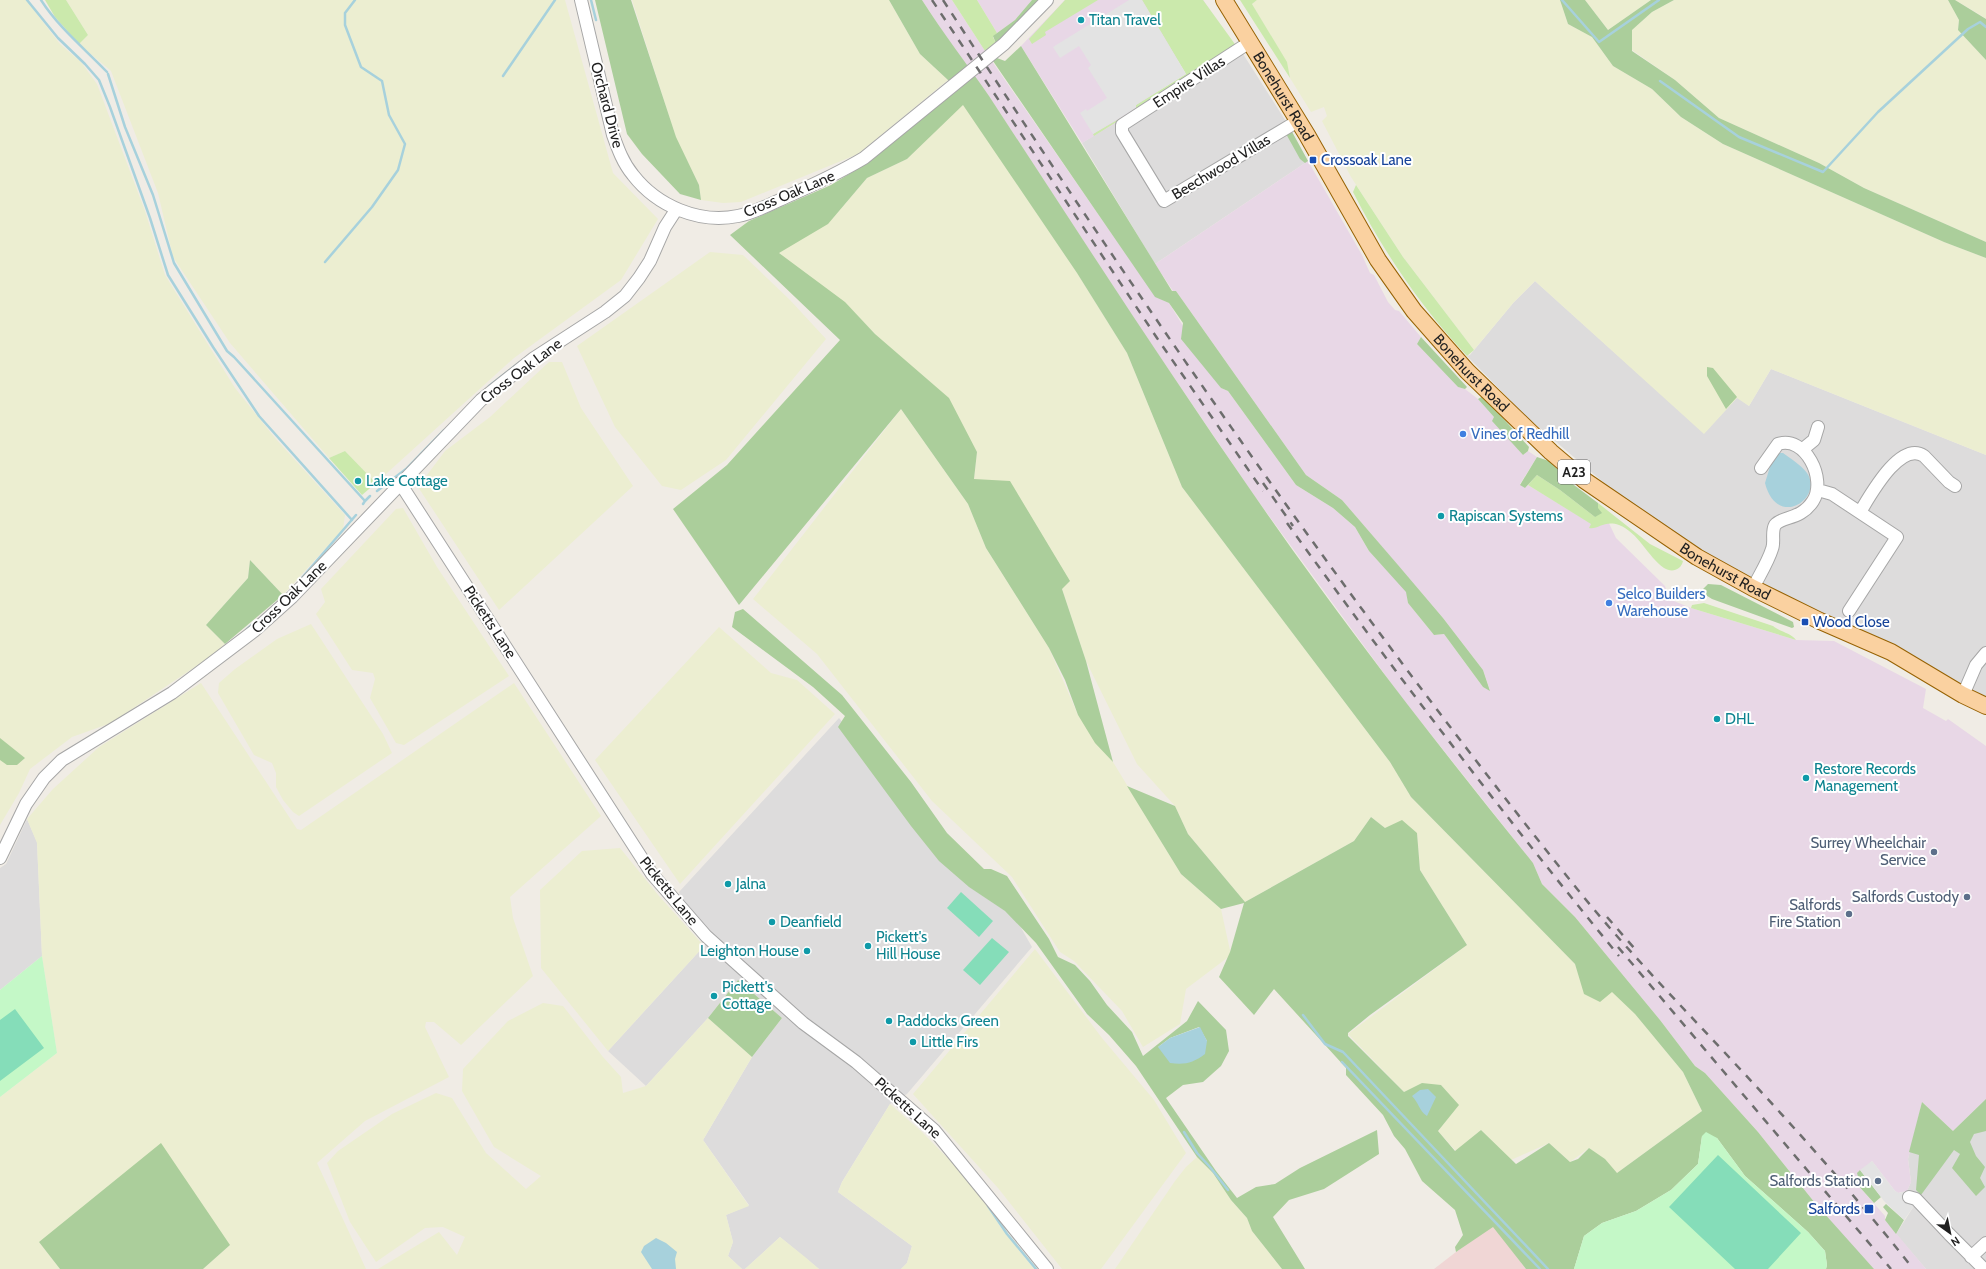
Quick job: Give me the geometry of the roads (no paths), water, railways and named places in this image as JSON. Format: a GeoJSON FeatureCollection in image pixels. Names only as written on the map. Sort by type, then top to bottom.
{"type":"FeatureCollection","features":[{"type":"Feature","properties":{"kind":"main road","name":"Bonehurst Road"},"geometry":{"type":"LineString","coordinates":[[1224,0],[1298,120],[1378,260],[1414,311],[1467,371],[1539,442],[1584,480],[1697,556],[1753,588],[1820,621],[1891,652],[1963,695],[1986,706]]}},
{"type":"Feature","properties":{"kind":"main road","name":"Bonehurst Road"},"geometry":{"type":"LineString","coordinates":[[1963,695],[1986,718]]}},
{"type":"Feature","properties":{"kind":"street","name":"Orchard Drive"},"geometry":{"type":"LineString","coordinates":[[581,0],[613,135],[620,156],[632,175],[647,191],[676,210]]}},
{"type":"Feature","properties":{"kind":"street","name":"Cross Oak Lane"},"geometry":{"type":"LineString","coordinates":[[0,858],[26,804],[44,778],[58,765],[172,693],[254,631],[292,597],[481,400],[506,378],[605,312],[625,296],[650,261],[665,227],[676,210],[704,217],[737,216],[767,206],[843,171],[864,158],[1004,44],[1047,0]]}},
{"type":"Feature","properties":{"kind":"street","name":"Empire Villas"},"geometry":{"type":"LineString","coordinates":[[1128,121],[1250,42]]}},
{"type":"Feature","properties":{"kind":"street","name":"Beechwood Villas"},"geometry":{"type":"LineString","coordinates":[[1128,121],[1122,125],[1122,132],[1164,201],[1298,120]]}},
{"type":"Feature","properties":{"kind":"street"},"geometry":{"type":"LineString","coordinates":[[1803,449],[1814,440],[1818,427]]}},
{"type":"Feature","properties":{"kind":"street"},"geometry":{"type":"LineString","coordinates":[[1753,588],[1773,549],[1773,534],[1775,525],[1782,520],[1799,516],[1814,500],[1818,490],[1815,468],[1803,449],[1787,443],[1778,444],[1761,468]]}},
{"type":"Feature","properties":{"kind":"street"},"geometry":{"type":"LineString","coordinates":[[1860,512],[1885,473],[1902,458],[1914,453],[1919,453],[1924,456],[1948,482],[1955,486]]}},
{"type":"Feature","properties":{"kind":"street","name":"Picketts Lane"},"geometry":{"type":"LineString","coordinates":[[400,483],[652,874],[706,936],[803,1023],[856,1062],[934,1130],[1047,1269]]}},
{"type":"Feature","properties":{"kind":"street"},"geometry":{"type":"LineString","coordinates":[[1818,490],[1832,494],[1897,537],[1850,611]]}},
{"type":"Feature","properties":{"kind":"street"},"geometry":{"type":"LineString","coordinates":[[1963,695],[1976,665],[1986,653]]}},
{"type":"Feature","properties":{"kind":"street"},"geometry":{"type":"LineString","coordinates":[[1908,1197],[1916,1199],[1984,1269]]}},
{"type":"Feature","properties":{"kind":"street"},"geometry":{"type":"LineString","coordinates":[[1971,1257],[1986,1242]]}},
{"type":"Feature","properties":{"kind":"water"},"geometry":{"type":"Polygon","coordinates":[[[1779,453],[1783,453],[1802,467],[1807,473],[1811,483],[1809,492],[1804,500],[1797,505],[1788,507],[1779,505],[1771,497],[1765,483],[1772,460],[1779,453]]]}},
{"type":"Feature","properties":{"kind":"water"},"geometry":{"type":"Polygon","coordinates":[[[1200,1027],[1207,1041],[1205,1054],[1189,1063],[1170,1063],[1158,1047],[1170,1038],[1200,1027]]]}},
{"type":"Feature","properties":{"kind":"water"},"geometry":{"type":"Polygon","coordinates":[[[1428,1089],[1436,1097],[1427,1116],[1422,1112],[1412,1096],[1420,1090],[1428,1089]]]}},
{"type":"Feature","properties":{"kind":"water"},"geometry":{"type":"Polygon","coordinates":[[[656,1238],[666,1243],[677,1252],[675,1259],[676,1269],[652,1269],[641,1252],[644,1246],[656,1238]]]}},
{"type":"Feature","properties":{"kind":"waterway"},"geometry":{"type":"LineString","coordinates":[[27,0],[58,38],[99,80],[150,218],[168,275],[213,347],[259,416],[352,520]]}},
{"type":"Feature","properties":{"kind":"waterway"},"geometry":{"type":"LineString","coordinates":[[41,0],[64,29],[107,72]]}},
{"type":"Feature","properties":{"kind":"waterway"},"geometry":{"type":"LineString","coordinates":[[325,262],[372,207],[398,170],[405,144],[389,115],[382,81],[361,67],[345,25],[345,13],[355,0]]}},
{"type":"Feature","properties":{"kind":"waterway"},"geometry":{"type":"LineString","coordinates":[[503,76],[555,0]]}},
{"type":"Feature","properties":{"kind":"waterway"},"geometry":{"type":"LineString","coordinates":[[591,0],[596,20]]}},
{"type":"Feature","properties":{"kind":"waterway"},"geometry":{"type":"LineString","coordinates":[[1562,0],[1599,42],[1659,0]]}},
{"type":"Feature","properties":{"kind":"waterway"},"geometry":{"type":"LineString","coordinates":[[1660,81],[1739,137],[1823,172],[1878,112],[1968,29],[1980,22],[1986,27]]}},
{"type":"Feature","properties":{"kind":"waterway"},"geometry":{"type":"LineString","coordinates":[[108,74],[125,127],[153,195],[174,263],[227,351],[365,501],[363,504]]}},
{"type":"Feature","properties":{"kind":"waterway"},"geometry":{"type":"LineString","coordinates":[[489,386],[520,362]]}},
{"type":"Feature","properties":{"kind":"waterway"},"geometry":{"type":"LineString","coordinates":[[377,491],[406,469],[444,430]]}},
{"type":"Feature","properties":{"kind":"waterway"},"geometry":{"type":"LineString","coordinates":[[365,501],[370,496]]}},
{"type":"Feature","properties":{"kind":"waterway"},"geometry":{"type":"LineString","coordinates":[[301,579],[356,515]]}},
{"type":"Feature","properties":{"kind":"waterway"},"geometry":{"type":"LineString","coordinates":[[247,629],[255,622]]}},
{"type":"Feature","properties":{"kind":"waterway"},"geometry":{"type":"LineString","coordinates":[[1303,1015],[1325,1044],[1343,1052],[1548,1269]]}},
{"type":"Feature","properties":{"kind":"waterway"},"geometry":{"type":"LineString","coordinates":[[1342,1062],[1540,1269]]}},
{"type":"Feature","properties":{"kind":"waterway"},"geometry":{"type":"LineString","coordinates":[[1184,1132],[1197,1153],[1228,1190]]}},
{"type":"Feature","properties":{"kind":"waterway"},"geometry":{"type":"LineString","coordinates":[[988,1206],[1007,1234],[1036,1269]]}},
{"type":"Feature","properties":{"kind":"railway"},"geometry":{"type":"LineString","coordinates":[[932,0],[1157,338],[1263,491]]}},
{"type":"Feature","properties":{"kind":"railway"},"geometry":{"type":"LineString","coordinates":[[943,0],[1094,228],[1249,453],[1410,674],[1493,783],[1610,928],[1814,1150],[1889,1238],[1913,1269]]}},
{"type":"Feature","properties":{"kind":"railway"},"geometry":{"type":"LineString","coordinates":[[1263,483],[1293,526]]}},
{"type":"Feature","properties":{"kind":"railway"},"geometry":{"type":"LineString","coordinates":[[1287,523],[1450,742],[1619,956]]}},
{"type":"Feature","properties":{"kind":"railway"},"geometry":{"type":"LineString","coordinates":[[1607,917],[1635,949]]}},
{"type":"Feature","properties":{"kind":"railway"},"geometry":{"type":"LineString","coordinates":[[1618,947],[1891,1269]]}},
{"type":"Feature","properties":{"kind":"place","name":"Titan Travel"},"geometry":{"type":"Point","coordinates":[1081,20]}},
{"type":"Feature","properties":{"kind":"place","name":"Crossoak Lane"},"geometry":{"type":"Point","coordinates":[1313,160]}},
{"type":"Feature","properties":{"kind":"place","name":"Vines of Redhill"},"geometry":{"type":"Point","coordinates":[1463,434]}},
{"type":"Feature","properties":{"kind":"place","name":"Lake Cottage"},"geometry":{"type":"Point","coordinates":[358,481]}},
{"type":"Feature","properties":{"kind":"place","name":"Rapiscan Systems"},"geometry":{"type":"Point","coordinates":[1441,516]}},
{"type":"Feature","properties":{"kind":"place","name":"Selco Builders Warehouse"},"geometry":{"type":"Point","coordinates":[1609,603]}},
{"type":"Feature","properties":{"kind":"place","name":"Wood Close"},"geometry":{"type":"Point","coordinates":[1805,622]}},
{"type":"Feature","properties":{"kind":"place","name":"DHL"},"geometry":{"type":"Point","coordinates":[1717,719]}},
{"type":"Feature","properties":{"kind":"place","name":"Restore Records Management"},"geometry":{"type":"Point","coordinates":[1806,778]}},
{"type":"Feature","properties":{"kind":"place","name":"Surrey Wheelchair Service"},"geometry":{"type":"Point","coordinates":[1934,852]}},
{"type":"Feature","properties":{"kind":"place","name":"Jalna"},"geometry":{"type":"Point","coordinates":[728,884]}},
{"type":"Feature","properties":{"kind":"place","name":"Salfords Custody"},"geometry":{"type":"Point","coordinates":[1967,897]}},
{"type":"Feature","properties":{"kind":"place","name":"Salfords Fire Station"},"geometry":{"type":"Point","coordinates":[1849,914]}},
{"type":"Feature","properties":{"kind":"place","name":"Deanfield"},"geometry":{"type":"Point","coordinates":[772,922]}},
{"type":"Feature","properties":{"kind":"place","name":"Pickett's Hill House"},"geometry":{"type":"Point","coordinates":[868,946]}},
{"type":"Feature","properties":{"kind":"place","name":"Leighton House"},"geometry":{"type":"Point","coordinates":[807,951]}},
{"type":"Feature","properties":{"kind":"place","name":"Pickett's Cottage"},"geometry":{"type":"Point","coordinates":[714,996]}},
{"type":"Feature","properties":{"kind":"place","name":"Paddocks Green"},"geometry":{"type":"Point","coordinates":[889,1021]}},
{"type":"Feature","properties":{"kind":"place","name":"Little Firs"},"geometry":{"type":"Point","coordinates":[913,1042]}},
{"type":"Feature","properties":{"kind":"place","name":"Salfords Station"},"geometry":{"type":"Point","coordinates":[1878,1181]}},
{"type":"Feature","properties":{"kind":"place","name":"Salfords"},"geometry":{"type":"Point","coordinates":[1869,1209]}}]}
